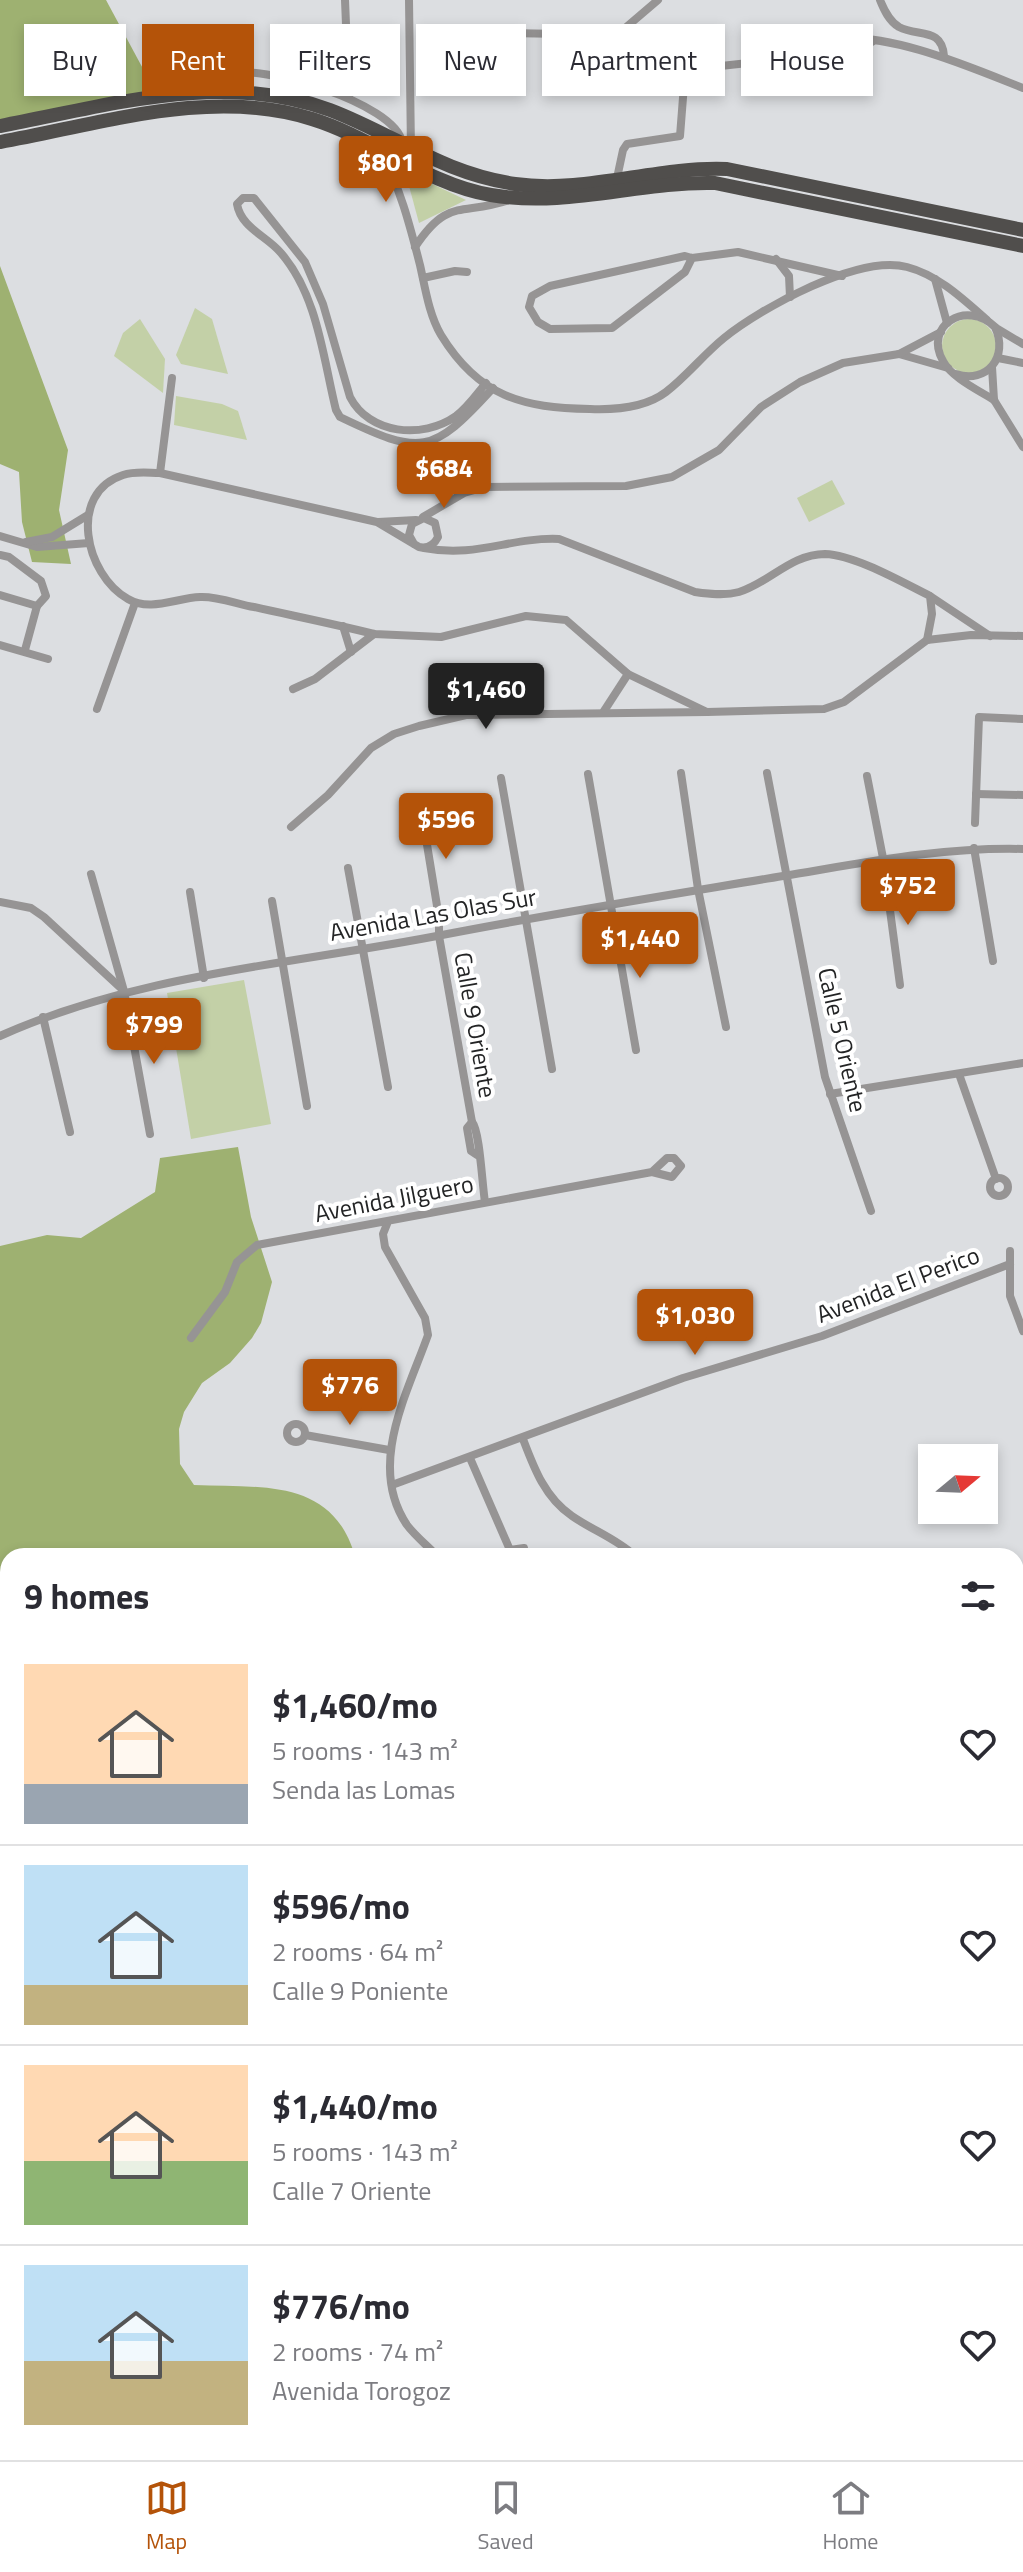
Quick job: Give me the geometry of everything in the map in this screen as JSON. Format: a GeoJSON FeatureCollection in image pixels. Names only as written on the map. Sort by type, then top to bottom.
{"type":"FeatureCollection","features":[{"type":"Feature","properties":{"kind":"highway"},"geometry":{"type":"LineString","coordinates":[[254,92],[294,99],[349,118],[406,149],[465,173],[523,185],[617,178],[685,168],[742,171],[1023,230]]}},
{"type":"Feature","properties":{"kind":"highway"},"geometry":{"type":"LineString","coordinates":[[0,126],[171,96]]}},
{"type":"Feature","properties":{"kind":"highway"},"geometry":{"type":"LineString","coordinates":[[0,142],[156,113],[234,105],[313,119],[457,185],[515,197],[552,201],[671,184],[715,183],[1023,246]]}},
{"type":"Feature","properties":{"kind":"street"},"geometry":{"type":"LineString","coordinates":[[345,0],[349,98]]}},
{"type":"Feature","properties":{"kind":"street"},"geometry":{"type":"LineString","coordinates":[[406,149],[410,109],[409,0]]}},
{"type":"Feature","properties":{"kind":"street"},"geometry":{"type":"LineString","coordinates":[[630,24],[658,0]]}},
{"type":"Feature","properties":{"kind":"street"},"geometry":{"type":"LineString","coordinates":[[880,0],[887,16],[899,27],[936,36],[941,41],[944,56]]}},
{"type":"Feature","properties":{"kind":"street"},"geometry":{"type":"LineString","coordinates":[[873,42],[944,56],[1023,88]]}},
{"type":"Feature","properties":{"kind":"street"},"geometry":{"type":"LineString","coordinates":[[254,76],[303,83],[349,98],[389,120],[400,131],[406,149]]}},
{"type":"Feature","properties":{"kind":"street"},"geometry":{"type":"LineString","coordinates":[[617,178],[627,144],[680,136],[683,96]]}},
{"type":"Feature","properties":{"kind":"street"},"geometry":{"type":"LineString","coordinates":[[389,120],[402,119],[410,109]]}},
{"type":"Feature","properties":{"kind":"street"},"geometry":{"type":"LineString","coordinates":[[380,150],[397,180],[441,335],[489,386],[506,397],[548,409],[608,410],[646,402],[664,393],[724,338],[790,297],[842,276],[888,265],[902,265],[935,279],[995,327],[1023,344]]}},
{"type":"Feature","properties":{"kind":"street"},"geometry":{"type":"LineString","coordinates":[[415,247],[432,221],[466,207],[490,206],[515,197]]}},
{"type":"Feature","properties":{"kind":"street"},"geometry":{"type":"LineString","coordinates":[[243,198],[254,198],[305,262],[323,304],[350,397],[357,410],[396,431],[427,428],[453,419],[489,386],[459,426],[428,441],[393,442],[340,417],[312,311],[296,277],[283,255],[243,220],[237,204],[243,198]]}},
{"type":"Feature","properties":{"kind":"street"},"geometry":{"type":"LineString","coordinates":[[692,258],[685,272],[612,328],[550,329],[538,322],[529,307],[532,296],[550,286],[685,256],[692,258],[738,252],[842,276]]}},
{"type":"Feature","properties":{"kind":"street"},"geometry":{"type":"LineString","coordinates":[[775,259],[789,276],[790,297]]}},
{"type":"Feature","properties":{"kind":"street"},"geometry":{"type":"LineString","coordinates":[[423,278],[455,271],[467,272]]}},
{"type":"Feature","properties":{"kind":"street"},"geometry":{"type":"LineString","coordinates":[[935,279],[947,323]]}},
{"type":"Feature","properties":{"kind":"street"},"geometry":{"type":"LineString","coordinates":[[987,320],[967,314],[947,323],[941,332],[939,351],[952,371],[994,400],[1023,447]]}},
{"type":"Feature","properties":{"kind":"street"},"geometry":{"type":"LineString","coordinates":[[899,354],[975,376],[992,367],[998,358],[1000,337],[995,327]]}},
{"type":"Feature","properties":{"kind":"street"},"geometry":{"type":"LineString","coordinates":[[414,544],[409,529],[417,520],[448,505],[464,493],[485,487],[626,486],[672,477],[719,450],[761,407],[800,382],[843,363],[899,354],[941,332]]}},
{"type":"Feature","properties":{"kind":"street"},"geometry":{"type":"LineString","coordinates":[[998,358],[1023,363]]}},
{"type":"Feature","properties":{"kind":"street"},"geometry":{"type":"LineString","coordinates":[[992,367],[994,400]]}},
{"type":"Feature","properties":{"kind":"street"},"geometry":{"type":"LineString","coordinates":[[160,473],[172,378]]}},
{"type":"Feature","properties":{"kind":"street"},"geometry":{"type":"LineString","coordinates":[[458,551],[430,519],[377,522],[160,473],[137,473],[110,481],[98,492],[88,515],[89,543],[100,571],[124,597],[135,603],[156,604],[204,597],[374,634],[441,637],[545,615],[566,620],[628,674],[707,712]]}},
{"type":"Feature","properties":{"kind":"street"},"geometry":{"type":"LineString","coordinates":[[424,548],[433,545],[448,505]]}},
{"type":"Feature","properties":{"kind":"street"},"geometry":{"type":"LineString","coordinates":[[26,542],[52,537],[88,515]]}},
{"type":"Feature","properties":{"kind":"street"},"geometry":{"type":"LineString","coordinates":[[377,522],[424,548],[476,552],[538,538],[559,539],[695,592],[717,595],[739,592],[789,564],[824,554],[895,578],[930,596],[991,637]]}},
{"type":"Feature","properties":{"kind":"street"},"geometry":{"type":"LineString","coordinates":[[0,536],[51,547],[89,543]]}},
{"type":"Feature","properties":{"kind":"street"},"geometry":{"type":"LineString","coordinates":[[0,555],[9,557],[41,581],[46,596],[37,606],[25,650]]}},
{"type":"Feature","properties":{"kind":"street"},"geometry":{"type":"LineString","coordinates":[[0,595],[37,606]]}},
{"type":"Feature","properties":{"kind":"street"},"geometry":{"type":"LineString","coordinates":[[927,640],[932,614],[930,596]]}},
{"type":"Feature","properties":{"kind":"street"},"geometry":{"type":"LineString","coordinates":[[97,709],[135,603]]}},
{"type":"Feature","properties":{"kind":"street"},"geometry":{"type":"LineString","coordinates":[[343,626],[351,652]]}},
{"type":"Feature","properties":{"kind":"street"},"geometry":{"type":"LineString","coordinates":[[293,689],[315,679],[374,634]]}},
{"type":"Feature","properties":{"kind":"street"},"geometry":{"type":"LineString","coordinates":[[291,827],[328,795],[371,748],[394,734],[466,715],[604,711],[688,715],[824,709],[844,702],[927,640],[1023,636]]}},
{"type":"Feature","properties":{"kind":"street"},"geometry":{"type":"LineString","coordinates":[[0,645],[48,659]]}},
{"type":"Feature","properties":{"kind":"street"},"geometry":{"type":"LineString","coordinates":[[604,711],[628,674]]}},
{"type":"Feature","properties":{"kind":"street"},"geometry":{"type":"LineString","coordinates":[[975,823],[979,717],[1023,719]]}},
{"type":"Feature","properties":{"kind":"street"},"geometry":{"type":"LineString","coordinates":[[681,773],[698,889],[726,1027]]}},
{"type":"Feature","properties":{"kind":"street","name":"Calle 5 Oriente"},"geometry":{"type":"LineString","coordinates":[[767,773],[830,1094],[871,1211]]}},
{"type":"Feature","properties":{"kind":"street"},"geometry":{"type":"LineString","coordinates":[[588,774],[636,1050]]}},
{"type":"Feature","properties":{"kind":"street"},"geometry":{"type":"LineString","coordinates":[[867,776],[883,858],[900,985]]}},
{"type":"Feature","properties":{"kind":"street"},"geometry":{"type":"LineString","coordinates":[[501,778],[552,1069]]}},
{"type":"Feature","properties":{"kind":"street"},"geometry":{"type":"LineString","coordinates":[[976,794],[1023,795]]}},
{"type":"Feature","properties":{"kind":"street","name":"Calle 9 Oriente"},"geometry":{"type":"LineString","coordinates":[[421,808],[439,918],[439,936],[472,1122],[467,1128],[471,1151],[477,1155],[485,1202]]}},
{"type":"Feature","properties":{"kind":"street"},"geometry":{"type":"LineString","coordinates":[[974,848],[993,961]]}},
{"type":"Feature","properties":{"kind":"street","name":"Avenida Las Olas Sur"},"geometry":{"type":"LineString","coordinates":[[0,1036],[43,1017],[124,991],[609,903],[883,858],[974,848],[1023,849]]}},
{"type":"Feature","properties":{"kind":"street"},"geometry":{"type":"LineString","coordinates":[[348,868],[388,1087]]}},
{"type":"Feature","properties":{"kind":"street"},"geometry":{"type":"LineString","coordinates":[[91,874],[124,991],[150,1134]]}},
{"type":"Feature","properties":{"kind":"street"},"geometry":{"type":"LineString","coordinates":[[190,892],[204,978]]}},
{"type":"Feature","properties":{"kind":"street"},"geometry":{"type":"LineString","coordinates":[[272,901],[307,1106]]}},
{"type":"Feature","properties":{"kind":"street"},"geometry":{"type":"LineString","coordinates":[[0,902],[31,908],[44,917],[124,991]]}},
{"type":"Feature","properties":{"kind":"street"},"geometry":{"type":"LineString","coordinates":[[43,1017],[70,1132]]}},
{"type":"Feature","properties":{"kind":"street"},"geometry":{"type":"LineString","coordinates":[[830,1094],[1023,1063]]}},
{"type":"Feature","properties":{"kind":"street"},"geometry":{"type":"LineString","coordinates":[[959,1074],[996,1179]]}},
{"type":"Feature","properties":{"kind":"street","name":"Avenida Jilguero"},"geometry":{"type":"LineString","coordinates":[[191,1338],[225,1292],[237,1262],[257,1245],[387,1224],[485,1202],[652,1172]]}},
{"type":"Feature","properties":{"kind":"street"},"geometry":{"type":"LineString","coordinates":[[387,1224],[383,1234],[385,1247],[425,1318],[428,1335],[389,1450],[392,1485],[408,1526],[429,1548]]}},
{"type":"Feature","properties":{"kind":"street"},"geometry":{"type":"LineString","coordinates":[[1010,1251],[1010,1296],[1023,1331]]}},
{"type":"Feature","properties":{"kind":"street","name":"Avenida El Perico"},"geometry":{"type":"LineString","coordinates":[[392,1485],[683,1378],[822,1336],[1010,1264]]}},
{"type":"Feature","properties":{"kind":"street"},"geometry":{"type":"LineString","coordinates":[[305,1435],[389,1450]]}},
{"type":"Feature","properties":{"kind":"street"},"geometry":{"type":"LineString","coordinates":[[523,1439],[538,1479],[551,1496],[570,1515],[622,1548]]}},
{"type":"Feature","properties":{"kind":"street"},"geometry":{"type":"LineString","coordinates":[[470,1458],[509,1548]]}},
{"type":"Feature","properties":{"kind":"green space"},"geometry":{"type":"Polygon","coordinates":[[[0,0],[106,0],[119,24],[24,24],[24,96],[126,96],[126,37],[142,67],[142,94],[0,125],[0,0]]]}},
{"type":"Feature","properties":{"kind":"green space"},"geometry":{"type":"Polygon","coordinates":[[[405,171],[466,200],[419,223],[405,171]]]}},
{"type":"Feature","properties":{"kind":"green space"},"geometry":{"type":"Polygon","coordinates":[[[0,266],[68,450],[59,510],[71,564],[32,562],[22,522],[19,472],[0,464],[0,266]]]}},
{"type":"Feature","properties":{"kind":"green space"},"geometry":{"type":"Polygon","coordinates":[[[195,308],[212,319],[228,374],[181,364],[176,355],[195,308]]]}},
{"type":"Feature","properties":{"kind":"green space"},"geometry":{"type":"Polygon","coordinates":[[[140,319],[165,359],[163,393],[114,356],[123,333],[140,319]]]}},
{"type":"Feature","properties":{"kind":"green space"},"geometry":{"type":"Polygon","coordinates":[[[969,319],[988,327],[996,346],[988,365],[969,373],[950,365],[942,346],[950,327],[969,319]]]}},
{"type":"Feature","properties":{"kind":"green space"},"geometry":{"type":"Polygon","coordinates":[[[176,396],[222,404],[238,411],[247,440],[174,425],[176,396]]]}},
{"type":"Feature","properties":{"kind":"green space"},"geometry":{"type":"Polygon","coordinates":[[[832,480],[845,504],[809,522],[797,498],[832,480]]]}},
{"type":"Feature","properties":{"kind":"green space"},"geometry":{"type":"Polygon","coordinates":[[[244,980],[271,1124],[191,1139],[167,993],[244,980]]]}},
{"type":"Feature","properties":{"kind":"green space"},"geometry":{"type":"Polygon","coordinates":[[[238,1147],[251,1217],[272,1282],[261,1323],[252,1338],[230,1363],[202,1383],[184,1412],[179,1429],[180,1464],[194,1485],[268,1488],[311,1500],[329,1512],[344,1530],[352,1548],[0,1548],[0,1246],[47,1235],[81,1238],[155,1192],[160,1158],[238,1147]]]}}]}
